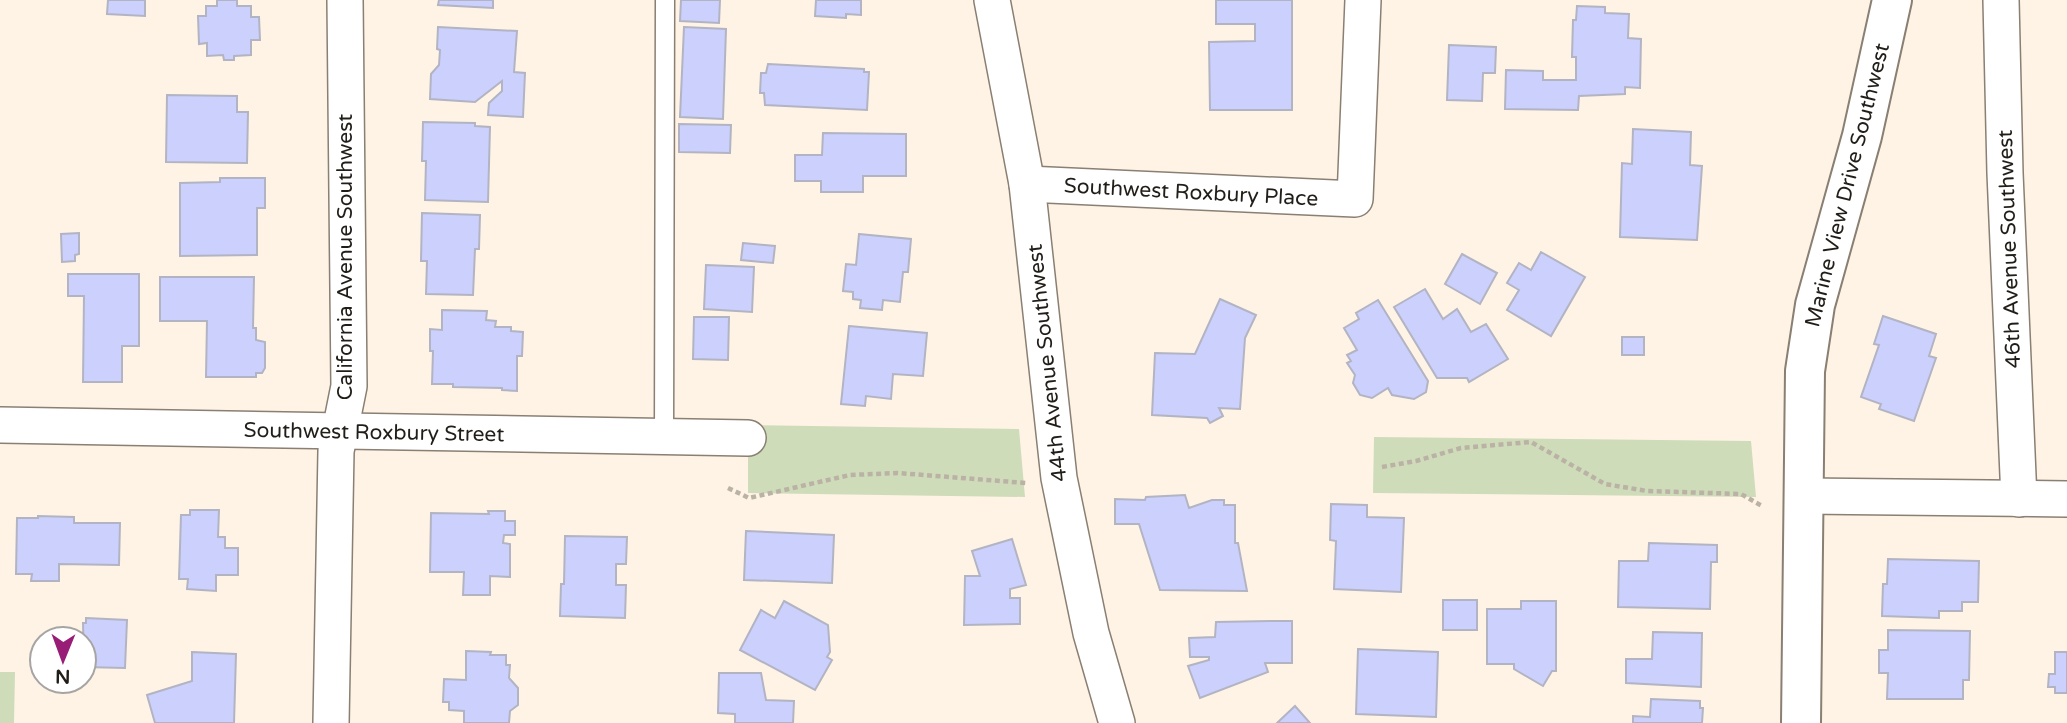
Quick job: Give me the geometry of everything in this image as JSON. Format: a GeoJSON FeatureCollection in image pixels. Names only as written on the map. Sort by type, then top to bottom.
{"type":"FeatureCollection","features":[{"type":"Feature","properties":{"kind":"street","name":"California Avenue Southwest"},"geometry":{"type":"LineString","coordinates":[[331,723],[336,451],[349,386],[345,0]]}},
{"type":"Feature","properties":{"kind":"street","name":"44th Avenue Southwest"},"geometry":{"type":"LineString","coordinates":[[992,0],[1027,184],[1059,478],[1091,633],[1117,723]]}},
{"type":"Feature","properties":{"kind":"street","name":"Southwest Roxbury Place"},"geometry":{"type":"LineString","coordinates":[[1027,184],[1355,199],[1363,0]]}},
{"type":"Feature","properties":{"kind":"street","name":"Marine View Drive Southwest"},"geometry":{"type":"LineString","coordinates":[[1801,723],[1805,371],[1815,305],[1862,136],[1892,0]]}},
{"type":"Feature","properties":{"kind":"street","name":"46th Avenue Southwest"},"geometry":{"type":"LineString","coordinates":[[2001,0],[2005,173],[2019,499]]}},
{"type":"Feature","properties":{"kind":"street","name":"Southwest Roxbury Street"},"geometry":{"type":"LineString","coordinates":[[0,425],[748,438]]}},
{"type":"Feature","properties":{"kind":"street"},"geometry":{"type":"LineString","coordinates":[[1805,496],[2067,499]]}},
{"type":"Feature","properties":{"kind":"lane"},"geometry":{"type":"LineString","coordinates":[[664,437],[665,0]]}},
{"type":"Feature","properties":{"kind":"path"},"geometry":{"type":"LineString","coordinates":[[1382,467],[1416,461],[1461,448],[1531,442],[1605,484],[1647,491],[1741,495],[1762,506]]}},
{"type":"Feature","properties":{"kind":"path"},"geometry":{"type":"LineString","coordinates":[[727,488],[749,498],[850,475],[898,473],[1027,483]]}},
{"type":"Feature","properties":{"kind":"green space"},"geometry":{"type":"Polygon","coordinates":[[[748,425],[1019,429],[1025,497],[748,493],[748,425]]]}},
{"type":"Feature","properties":{"kind":"green space"},"geometry":{"type":"Polygon","coordinates":[[[1374,437],[1751,441],[1756,497],[1373,493],[1374,437]]]}},
{"type":"Feature","properties":{"kind":"green space"},"geometry":{"type":"Polygon","coordinates":[[[0,672],[15,672],[14,723],[0,723],[0,672]]]}},
{"type":"Feature","properties":{"kind":"building"},"geometry":{"type":"Polygon","coordinates":[[[108,0],[145,0],[145,16],[107,14],[108,0]]]}},
{"type":"Feature","properties":{"kind":"building"},"geometry":{"type":"Polygon","coordinates":[[[217,0],[237,0],[237,6],[251,6],[251,17],[259,17],[260,40],[251,40],[251,55],[234,56],[234,60],[224,60],[223,55],[207,56],[207,43],[199,44],[198,16],[206,16],[206,6],[217,6],[217,0]]]}},
{"type":"Feature","properties":{"kind":"building"},"geometry":{"type":"Polygon","coordinates":[[[439,0],[493,0],[493,8],[438,5],[439,0]]]}},
{"type":"Feature","properties":{"kind":"building"},"geometry":{"type":"Polygon","coordinates":[[[681,0],[720,0],[719,23],[680,21],[681,0]]]}},
{"type":"Feature","properties":{"kind":"building"},"geometry":{"type":"Polygon","coordinates":[[[816,0],[861,0],[861,15],[846,14],[846,18],[815,16],[816,0]]]}},
{"type":"Feature","properties":{"kind":"building"},"geometry":{"type":"Polygon","coordinates":[[[1216,0],[1292,0],[1292,110],[1210,110],[1209,42],[1255,41],[1255,24],[1216,24],[1216,0]]]}},
{"type":"Feature","properties":{"kind":"building"},"geometry":{"type":"Polygon","coordinates":[[[1577,6],[1605,7],[1605,13],[1629,14],[1628,38],[1641,39],[1640,88],[1625,87],[1625,94],[1579,96],[1578,110],[1505,109],[1506,70],[1543,71],[1543,80],[1576,80],[1576,57],[1572,57],[1573,20],[1576,20],[1577,6]]]}},
{"type":"Feature","properties":{"kind":"building"},"geometry":{"type":"Polygon","coordinates":[[[438,27],[517,31],[514,72],[525,73],[523,117],[488,115],[489,103],[502,91],[502,81],[475,102],[430,99],[431,74],[439,65],[438,27]]]}},
{"type":"Feature","properties":{"kind":"building"},"geometry":{"type":"Polygon","coordinates":[[[684,27],[726,29],[723,119],[680,117],[684,27]]]}},
{"type":"Feature","properties":{"kind":"building"},"geometry":{"type":"Polygon","coordinates":[[[1449,45],[1496,47],[1495,73],[1483,73],[1482,101],[1447,100],[1449,45]]]}},
{"type":"Feature","properties":{"kind":"building"},"geometry":{"type":"Polygon","coordinates":[[[768,64],[864,69],[864,72],[869,72],[867,110],[765,105],[764,93],[760,93],[761,73],[766,73],[768,64]]]}},
{"type":"Feature","properties":{"kind":"building"},"geometry":{"type":"Polygon","coordinates":[[[167,95],[237,96],[237,112],[248,112],[247,163],[166,162],[167,95]]]}},
{"type":"Feature","properties":{"kind":"building"},"geometry":{"type":"Polygon","coordinates":[[[423,122],[475,123],[475,126],[490,127],[488,202],[425,200],[423,122]]]}},
{"type":"Feature","properties":{"kind":"building"},"geometry":{"type":"Polygon","coordinates":[[[679,124],[731,125],[730,153],[679,152],[679,124]]]}},
{"type":"Feature","properties":{"kind":"building"},"geometry":{"type":"Polygon","coordinates":[[[1633,129],[1691,132],[1690,165],[1702,166],[1697,240],[1620,237],[1622,163],[1632,164],[1633,129]]]}},
{"type":"Feature","properties":{"kind":"building"},"geometry":{"type":"Polygon","coordinates":[[[823,133],[906,134],[906,176],[863,176],[863,192],[821,192],[821,181],[795,181],[795,155],[822,155],[823,133]]]}},
{"type":"Feature","properties":{"kind":"building"},"geometry":{"type":"Polygon","coordinates":[[[220,178],[265,178],[265,208],[257,208],[257,255],[180,256],[180,183],[220,182],[220,178]]]}},
{"type":"Feature","properties":{"kind":"building"},"geometry":{"type":"Polygon","coordinates":[[[422,213],[480,215],[473,295],[426,294],[427,261],[421,261],[422,213]]]}},
{"type":"Feature","properties":{"kind":"building"},"geometry":{"type":"Polygon","coordinates":[[[79,233],[79,254],[75,255],[75,261],[62,262],[61,234],[79,233]]]}},
{"type":"Feature","properties":{"kind":"building"},"geometry":{"type":"Polygon","coordinates":[[[859,234],[911,239],[908,272],[903,272],[900,302],[883,300],[882,310],[860,308],[861,300],[853,299],[853,292],[843,291],[846,264],[856,265],[859,234]]]}},
{"type":"Feature","properties":{"kind":"building"},"geometry":{"type":"Polygon","coordinates":[[[743,243],[775,246],[773,263],[741,260],[743,243]]]}},
{"type":"Feature","properties":{"kind":"building"},"geometry":{"type":"Polygon","coordinates":[[[1541,252],[1585,277],[1551,336],[1507,310],[1519,290],[1507,283],[1519,263],[1531,270],[1541,252]]]}},
{"type":"Feature","properties":{"kind":"building"},"geometry":{"type":"Polygon","coordinates":[[[1462,254],[1497,273],[1480,304],[1445,284],[1462,254]]]}},
{"type":"Feature","properties":{"kind":"building"},"geometry":{"type":"Polygon","coordinates":[[[706,265],[754,267],[752,312],[704,309],[706,265]]]}},
{"type":"Feature","properties":{"kind":"building"},"geometry":{"type":"Polygon","coordinates":[[[68,274],[139,274],[139,346],[122,346],[122,382],[83,382],[84,296],[68,296],[68,274]]]}},
{"type":"Feature","properties":{"kind":"building"},"geometry":{"type":"Polygon","coordinates":[[[160,277],[254,277],[253,328],[256,328],[256,340],[265,342],[265,368],[262,373],[256,373],[256,377],[206,377],[207,321],[160,321],[160,277]]]}},
{"type":"Feature","properties":{"kind":"building"},"geometry":{"type":"Polygon","coordinates":[[[1425,289],[1443,319],[1457,309],[1471,332],[1486,324],[1508,359],[1469,382],[1467,378],[1437,378],[1394,307],[1425,289]]]}},
{"type":"Feature","properties":{"kind":"building"},"geometry":{"type":"Polygon","coordinates":[[[1220,299],[1256,315],[1245,338],[1240,409],[1219,408],[1223,416],[1210,423],[1207,418],[1152,415],[1155,353],[1195,354],[1220,299]]]}},
{"type":"Feature","properties":{"kind":"building"},"geometry":{"type":"Polygon","coordinates":[[[1378,300],[1428,381],[1426,392],[1414,399],[1392,395],[1388,388],[1372,398],[1360,395],[1353,383],[1355,375],[1347,363],[1351,361],[1347,355],[1357,350],[1344,328],[1359,319],[1356,313],[1378,300]]]}},
{"type":"Feature","properties":{"kind":"building"},"geometry":{"type":"Polygon","coordinates":[[[442,310],[487,311],[486,320],[496,321],[495,327],[511,327],[511,331],[523,332],[522,356],[517,356],[517,391],[432,384],[433,351],[430,351],[430,329],[442,330],[442,310]]]}},
{"type":"Feature","properties":{"kind":"building"},"geometry":{"type":"Polygon","coordinates":[[[1883,316],[1936,334],[1929,356],[1936,358],[1914,421],[1879,409],[1881,404],[1861,397],[1879,345],[1874,344],[1883,316]]]}},
{"type":"Feature","properties":{"kind":"building"},"geometry":{"type":"Polygon","coordinates":[[[694,317],[729,317],[728,360],[693,359],[694,317]]]}},
{"type":"Feature","properties":{"kind":"building"},"geometry":{"type":"Polygon","coordinates":[[[849,326],[927,333],[923,376],[893,374],[891,399],[866,396],[865,406],[841,404],[849,326]]]}},
{"type":"Feature","properties":{"kind":"building"},"geometry":{"type":"Polygon","coordinates":[[[1622,337],[1644,337],[1644,355],[1622,355],[1622,337]]]}},
{"type":"Feature","properties":{"kind":"building"},"geometry":{"type":"Polygon","coordinates":[[[1185,495],[1189,508],[1212,500],[1224,500],[1224,505],[1235,505],[1235,543],[1238,543],[1247,591],[1160,590],[1139,524],[1115,524],[1115,499],[1145,500],[1146,497],[1185,495]]]}},
{"type":"Feature","properties":{"kind":"building"},"geometry":{"type":"Polygon","coordinates":[[[1331,504],[1367,505],[1367,517],[1404,518],[1401,592],[1334,589],[1336,541],[1330,540],[1331,504]]]}},
{"type":"Feature","properties":{"kind":"building"},"geometry":{"type":"Polygon","coordinates":[[[190,510],[219,510],[218,537],[225,537],[225,548],[238,548],[238,575],[216,575],[216,591],[187,589],[188,579],[179,579],[181,515],[190,515],[190,510]]]}},
{"type":"Feature","properties":{"kind":"building"},"geometry":{"type":"Polygon","coordinates":[[[488,511],[505,511],[505,521],[515,521],[515,535],[504,535],[503,543],[510,544],[510,577],[490,576],[490,595],[463,595],[464,572],[430,572],[431,513],[489,514],[488,511]]]}},
{"type":"Feature","properties":{"kind":"building"},"geometry":{"type":"Polygon","coordinates":[[[74,517],[74,523],[120,523],[119,565],[59,564],[59,581],[31,581],[32,574],[16,574],[17,518],[74,517]]]}},
{"type":"Feature","properties":{"kind":"building"},"geometry":{"type":"Polygon","coordinates":[[[746,531],[834,535],[832,583],[744,580],[746,531]]]}},
{"type":"Feature","properties":{"kind":"building"},"geometry":{"type":"Polygon","coordinates":[[[565,536],[627,537],[626,564],[616,564],[616,585],[626,585],[625,618],[560,616],[565,536]]]}},
{"type":"Feature","properties":{"kind":"building"},"geometry":{"type":"Polygon","coordinates":[[[1012,539],[1026,585],[1010,589],[1010,598],[1020,598],[1020,624],[964,625],[965,576],[980,576],[972,551],[1012,539]]]}},
{"type":"Feature","properties":{"kind":"building"},"geometry":{"type":"Polygon","coordinates":[[[1649,543],[1717,545],[1717,562],[1711,562],[1710,609],[1618,607],[1619,561],[1648,561],[1649,543]]]}},
{"type":"Feature","properties":{"kind":"building"},"geometry":{"type":"Polygon","coordinates":[[[1888,559],[1979,561],[1978,602],[1962,602],[1962,611],[1939,611],[1939,618],[1882,616],[1883,584],[1887,584],[1888,559]]]}},
{"type":"Feature","properties":{"kind":"building"},"geometry":{"type":"Polygon","coordinates":[[[1443,600],[1477,600],[1477,630],[1443,630],[1443,600]]]}},
{"type":"Feature","properties":{"kind":"building"},"geometry":{"type":"Polygon","coordinates":[[[784,601],[828,625],[830,652],[827,657],[832,660],[815,690],[740,650],[761,610],[775,618],[784,601]]]}},
{"type":"Feature","properties":{"kind":"building"},"geometry":{"type":"Polygon","coordinates":[[[1521,601],[1556,601],[1556,671],[1552,671],[1543,686],[1514,669],[1514,664],[1487,664],[1487,609],[1521,609],[1521,601]]]}},
{"type":"Feature","properties":{"kind":"building"},"geometry":{"type":"Polygon","coordinates":[[[86,618],[127,620],[125,668],[98,667],[98,625],[83,625],[86,618]]]}},
{"type":"Feature","properties":{"kind":"building"},"geometry":{"type":"Polygon","coordinates":[[[1292,621],[1292,663],[1265,663],[1268,672],[1200,698],[1188,666],[1209,660],[1209,657],[1190,657],[1189,638],[1215,637],[1216,622],[1292,621]]]}},
{"type":"Feature","properties":{"kind":"building"},"geometry":{"type":"Polygon","coordinates":[[[1888,630],[1970,631],[1969,680],[1963,680],[1963,699],[1887,699],[1888,673],[1879,673],[1879,650],[1888,650],[1888,630]]]}},
{"type":"Feature","properties":{"kind":"building"},"geometry":{"type":"Polygon","coordinates":[[[1653,632],[1702,633],[1701,687],[1626,683],[1626,659],[1652,659],[1653,632]]]}},
{"type":"Feature","properties":{"kind":"building"},"geometry":{"type":"Polygon","coordinates":[[[1358,649],[1438,652],[1436,717],[1356,714],[1358,649]]]}},
{"type":"Feature","properties":{"kind":"building"},"geometry":{"type":"Polygon","coordinates":[[[466,651],[506,655],[506,665],[510,665],[509,678],[518,688],[518,705],[510,711],[509,723],[464,723],[464,711],[449,710],[449,702],[443,702],[444,679],[466,680],[466,651]]]}},
{"type":"Feature","properties":{"kind":"building"},"geometry":{"type":"Polygon","coordinates":[[[192,652],[236,654],[234,723],[155,723],[147,695],[192,681],[192,652]]]}},
{"type":"Feature","properties":{"kind":"building"},"geometry":{"type":"Polygon","coordinates":[[[2055,652],[2067,652],[2067,693],[2055,693],[2055,687],[2048,687],[2049,674],[2055,674],[2055,652]]]}},
{"type":"Feature","properties":{"kind":"building"},"geometry":{"type":"Polygon","coordinates":[[[719,673],[761,673],[766,700],[794,701],[793,723],[735,723],[735,714],[718,713],[719,673]]]}},
{"type":"Feature","properties":{"kind":"building"},"geometry":{"type":"Polygon","coordinates":[[[1651,699],[1700,701],[1700,708],[1703,708],[1702,723],[1633,723],[1633,716],[1650,717],[1651,699]]]}},
{"type":"Feature","properties":{"kind":"building"},"geometry":{"type":"Polygon","coordinates":[[[1295,706],[1310,723],[1277,723],[1295,706]]]}}]}
